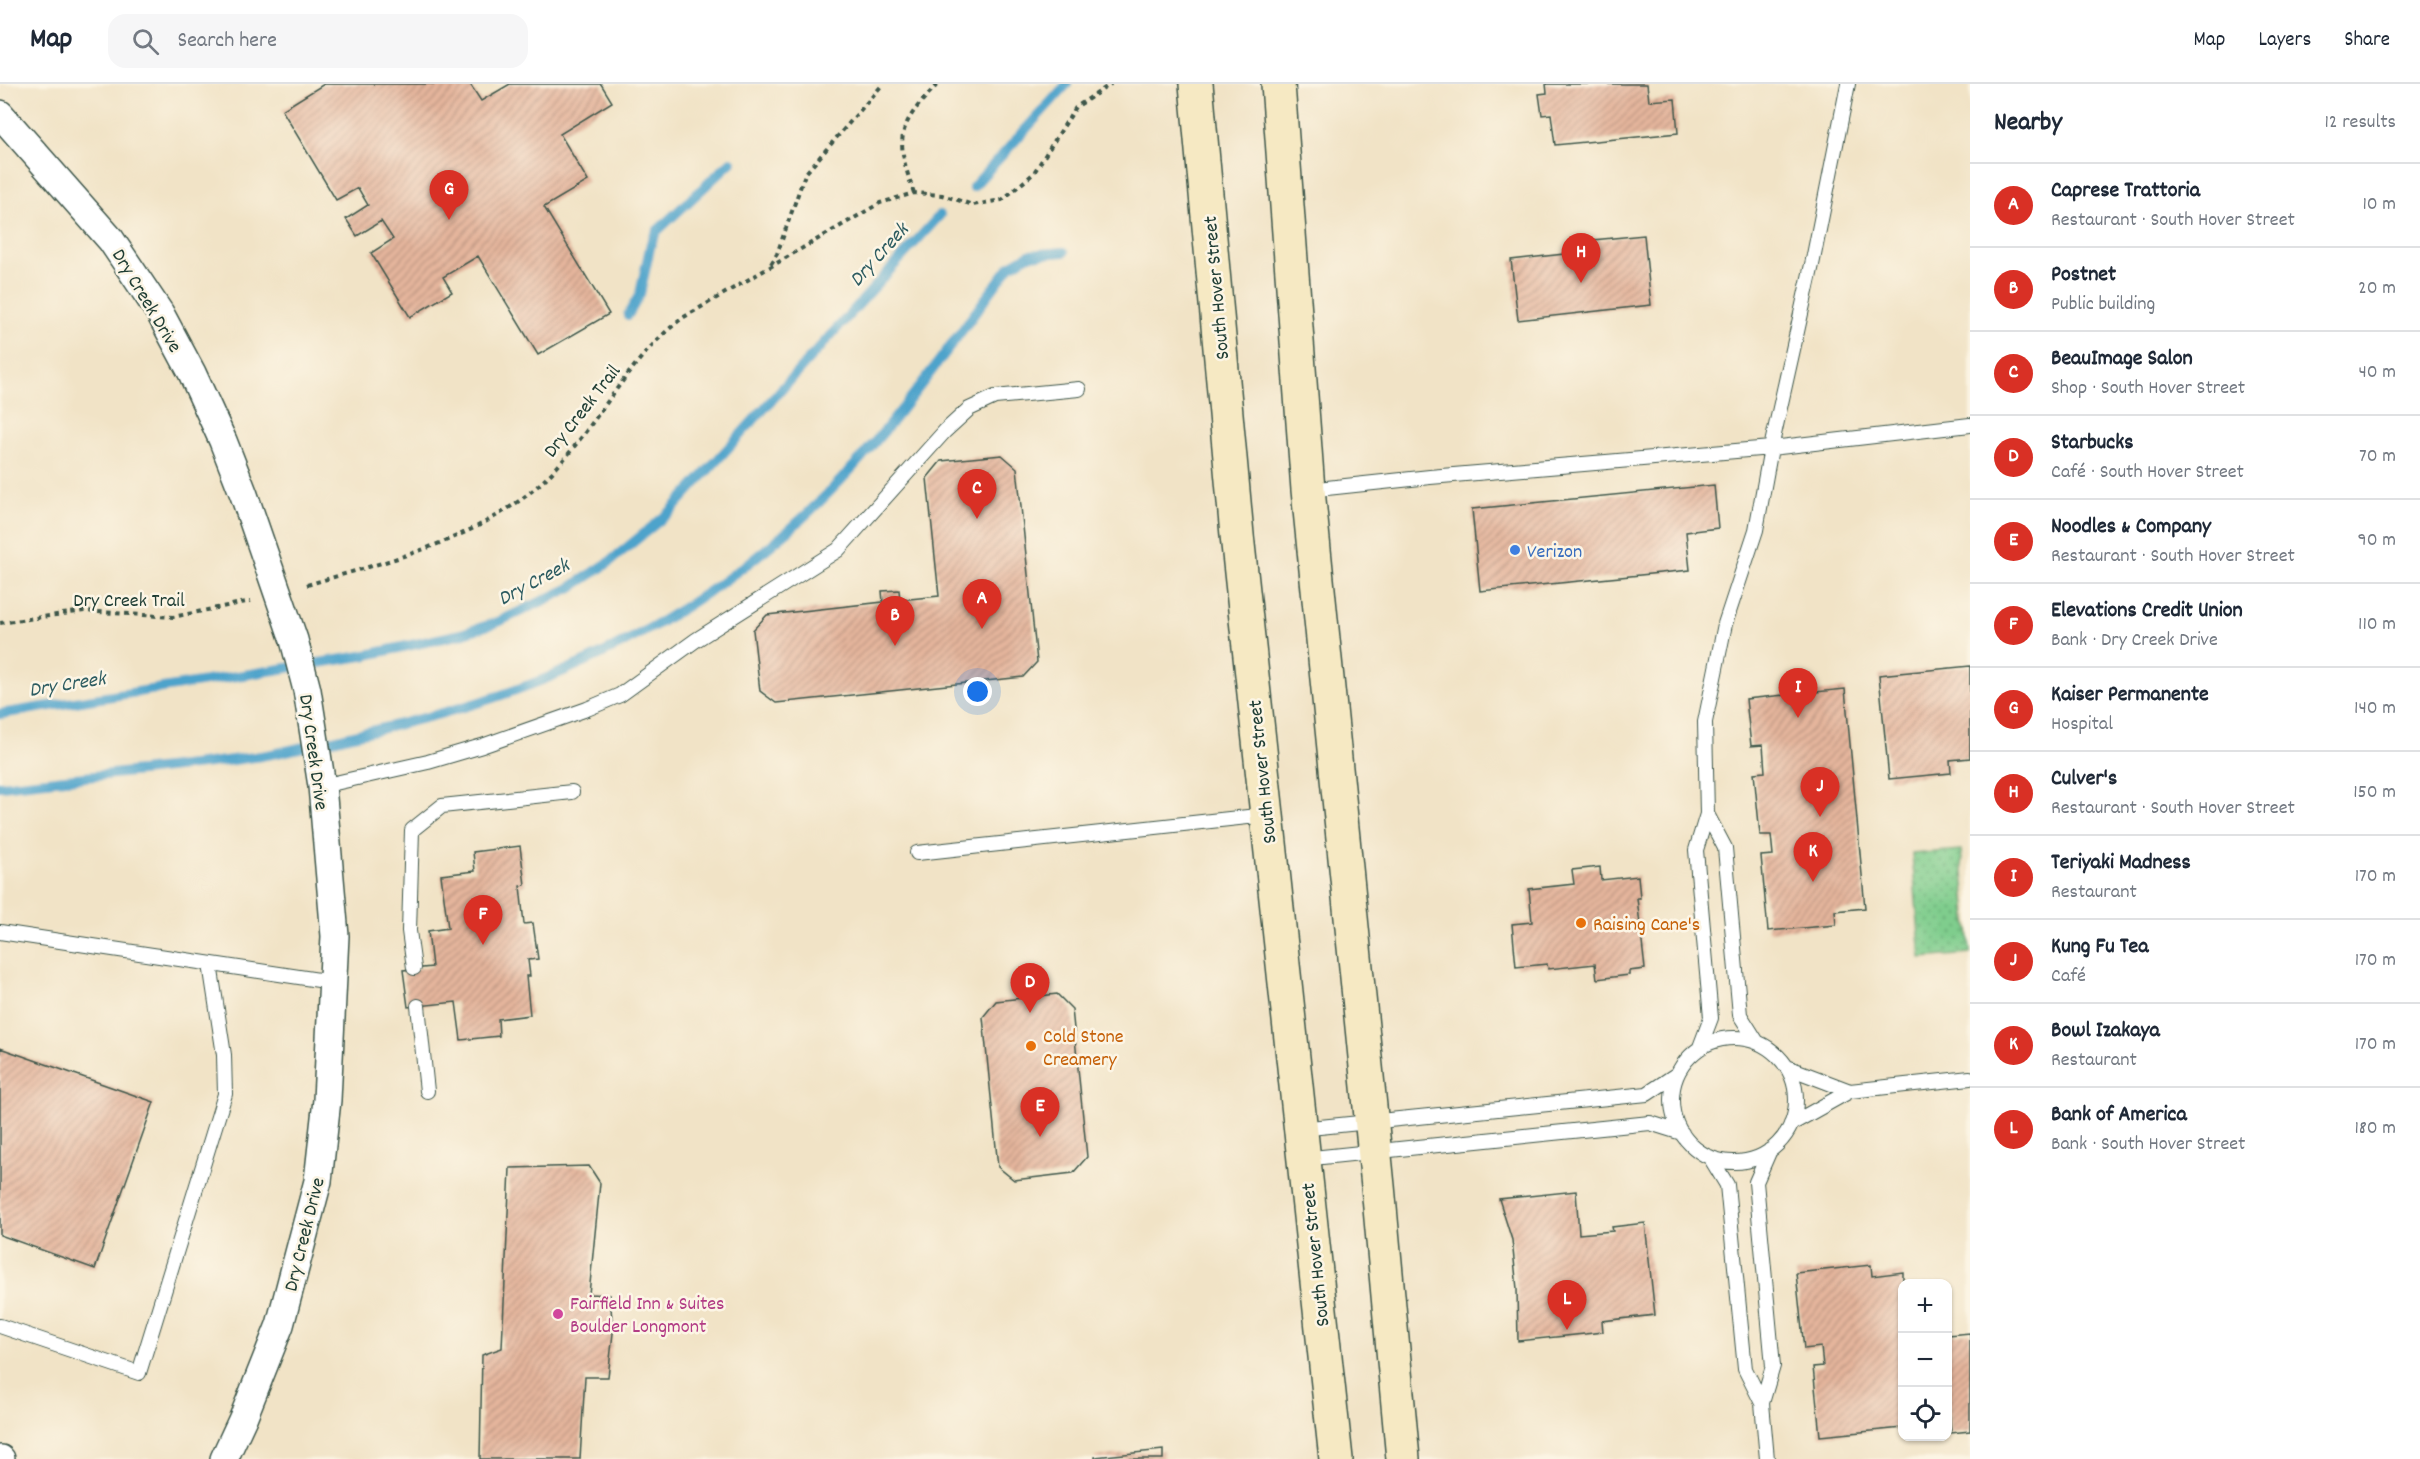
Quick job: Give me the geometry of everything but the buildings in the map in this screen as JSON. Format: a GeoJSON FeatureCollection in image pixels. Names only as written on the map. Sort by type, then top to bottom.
{"type":"FeatureCollection","features":[{"type":"Feature","properties":{"kind":"main road","name":"South Hover Street"},"geometry":{"type":"LineString","coordinates":[[1196,84],[1237,535],[1336,1459]]}},
{"type":"Feature","properties":{"kind":"main road"},"geometry":{"type":"LineString","coordinates":[[1278,84],[1308,490],[1403,1459]]}},
{"type":"Feature","properties":{"kind":"street","name":"Dry Creek Drive"},"geometry":{"type":"LineString","coordinates":[[0,114],[111,240],[160,313],[192,373],[223,441],[294,639],[307,690],[322,786],[334,929],[327,1100],[318,1181],[280,1325],[224,1459]]}},
{"type":"Feature","properties":{"kind":"lane"},"geometry":{"type":"LineString","coordinates":[[1700,1047],[1711,1018],[1696,850],[1707,814],[1705,722],[1725,624],[1756,530],[1771,448],[1813,260],[1848,84]]}},
{"type":"Feature","properties":{"kind":"lane"},"geometry":{"type":"LineString","coordinates":[[322,786],[428,762],[482,746],[587,709],[632,688],[696,640],[838,549],[945,431],[969,409],[995,397],[1079,389]]}},
{"type":"Feature","properties":{"kind":"lane"},"geometry":{"type":"LineString","coordinates":[[1308,490],[1430,477],[1771,448],[1970,425]]}},
{"type":"Feature","properties":{"kind":"lane"},"geometry":{"type":"LineString","coordinates":[[414,969],[410,931],[412,830],[442,806],[572,792]]}},
{"type":"Feature","properties":{"kind":"lane"},"geometry":{"type":"LineString","coordinates":[[1707,814],[1725,848],[1740,1015],[1757,1042]]}},
{"type":"Feature","properties":{"kind":"lane"},"geometry":{"type":"LineString","coordinates":[[917,853],[1266,815]]}},
{"type":"Feature","properties":{"kind":"lane"},"geometry":{"type":"LineString","coordinates":[[0,932],[333,982]]}},
{"type":"Feature","properties":{"kind":"lane"},"geometry":{"type":"LineString","coordinates":[[0,1326],[139,1373],[225,1094],[224,1055],[210,964]]}},
{"type":"Feature","properties":{"kind":"lane"},"geometry":{"type":"LineString","coordinates":[[418,1006],[427,1091]]}},
{"type":"Feature","properties":{"kind":"lane"},"geometry":{"type":"LineString","coordinates":[[1738,1037],[1757,1042],[1774,1052],[1787,1067],[1795,1086],[1796,1105],[1791,1124],[1780,1141],[1770,1150],[1743,1162],[1722,1161],[1710,1157],[1693,1147],[1675,1121],[1671,1100],[1677,1074],[1685,1060],[1700,1047],[1718,1039],[1738,1037]]}},
{"type":"Feature","properties":{"kind":"lane"},"geometry":{"type":"LineString","coordinates":[[1787,1067],[1850,1091]]}},
{"type":"Feature","properties":{"kind":"lane"},"geometry":{"type":"LineString","coordinates":[[1302,1144],[1372,1136],[1647,1094],[1677,1074]]}},
{"type":"Feature","properties":{"kind":"lane"},"geometry":{"type":"LineString","coordinates":[[1791,1124],[1850,1091],[1970,1078]]}},
{"type":"Feature","properties":{"kind":"lane"},"geometry":{"type":"LineString","coordinates":[[1302,1144],[1372,1136],[1650,1123],[1682,1133]]}},
{"type":"Feature","properties":{"kind":"lane"},"geometry":{"type":"LineString","coordinates":[[1767,1459],[1762,1403],[1773,1366],[1756,1182],[1770,1150]]}},
{"type":"Feature","properties":{"kind":"lane"},"geometry":{"type":"LineString","coordinates":[[1710,1157],[1727,1185],[1745,1370],[1762,1403]]}},
{"type":"Feature","properties":{"kind":"path"},"geometry":{"type":"LineString","coordinates":[[771,265],[805,174],[883,84]]}},
{"type":"Feature","properties":{"kind":"path"},"geometry":{"type":"LineString","coordinates":[[914,193],[900,145],[906,123],[920,102],[938,84]]}},
{"type":"Feature","properties":{"kind":"path","name":"Dry Creek Trail"},"geometry":{"type":"LineString","coordinates":[[0,623],[84,611],[173,617],[278,594],[448,540],[489,522],[532,492],[558,466],[644,355],[684,317],[880,204],[914,193],[942,195],[973,205],[1002,201],[1033,174],[1076,107],[1111,84]]}},
{"type":"Feature","properties":{"kind":"green space"},"geometry":{"type":"Polygon","coordinates":[[[1961,850],[1970,954],[1921,958],[1912,854],[1961,850]]]}},
{"type":"Feature","properties":{"kind":"waterway","name":"Dry Creek"},"geometry":{"type":"LineString","coordinates":[[973,187],[1067,84]]}},
{"type":"Feature","properties":{"kind":"waterway"},"geometry":{"type":"LineString","coordinates":[[628,315],[640,294],[651,243],[657,231],[731,162]]}},
{"type":"Feature","properties":{"kind":"waterway","name":"Dry Creek"},"geometry":{"type":"LineString","coordinates":[[0,714],[362,656],[461,634],[498,622],[570,588],[608,563],[670,512],[940,215]]}},
{"type":"Feature","properties":{"kind":"waterway"},"geometry":{"type":"LineString","coordinates":[[0,786],[196,765],[294,749],[430,717],[490,699],[547,678],[621,644],[656,625],[724,581],[788,531],[820,502],[878,438],[1010,266],[1029,255],[1064,252]]}},
{"type":"Feature","properties":{"kind":"place","name":"Kaiser Permanente"},"geometry":{"type":"Point","coordinates":[449,220]}},
{"type":"Feature","properties":{"kind":"place","name":"Culver's"},"geometry":{"type":"Point","coordinates":[1581,283]}},
{"type":"Feature","properties":{"kind":"place","name":"BeauImage Salon"},"geometry":{"type":"Point","coordinates":[977,519]}},
{"type":"Feature","properties":{"kind":"place","name":"Verizon"},"geometry":{"type":"Point","coordinates":[1515,550]}},
{"type":"Feature","properties":{"kind":"place","name":"Caprese Trattoria"},"geometry":{"type":"Point","coordinates":[982,629]}},
{"type":"Feature","properties":{"kind":"place","name":"Postnet"},"geometry":{"type":"Point","coordinates":[895,646]}},
{"type":"Feature","properties":{"kind":"place","name":"Teriyaki Madness"},"geometry":{"type":"Point","coordinates":[1798,718]}},
{"type":"Feature","properties":{"kind":"place","name":"Kung Fu Tea"},"geometry":{"type":"Point","coordinates":[1820,817]}},
{"type":"Feature","properties":{"kind":"place","name":"Bowl Izakaya"},"geometry":{"type":"Point","coordinates":[1813,882]}},
{"type":"Feature","properties":{"kind":"place","name":"Raising Cane's"},"geometry":{"type":"Point","coordinates":[1581,923]}},
{"type":"Feature","properties":{"kind":"place","name":"Elevations Credit Union"},"geometry":{"type":"Point","coordinates":[483,945]}},
{"type":"Feature","properties":{"kind":"place","name":"Starbucks"},"geometry":{"type":"Point","coordinates":[1030,1013]}},
{"type":"Feature","properties":{"kind":"place","name":"Cold Stone Creamery"},"geometry":{"type":"Point","coordinates":[1031,1046]}},
{"type":"Feature","properties":{"kind":"place","name":"Noodles & Company"},"geometry":{"type":"Point","coordinates":[1040,1137]}},
{"type":"Feature","properties":{"kind":"place","name":"Fairfield Inn & Suites Boulder Longmont"},"geometry":{"type":"Point","coordinates":[558,1314]}},
{"type":"Feature","properties":{"kind":"place","name":"Bank of America"},"geometry":{"type":"Point","coordinates":[1567,1330]}}]}
